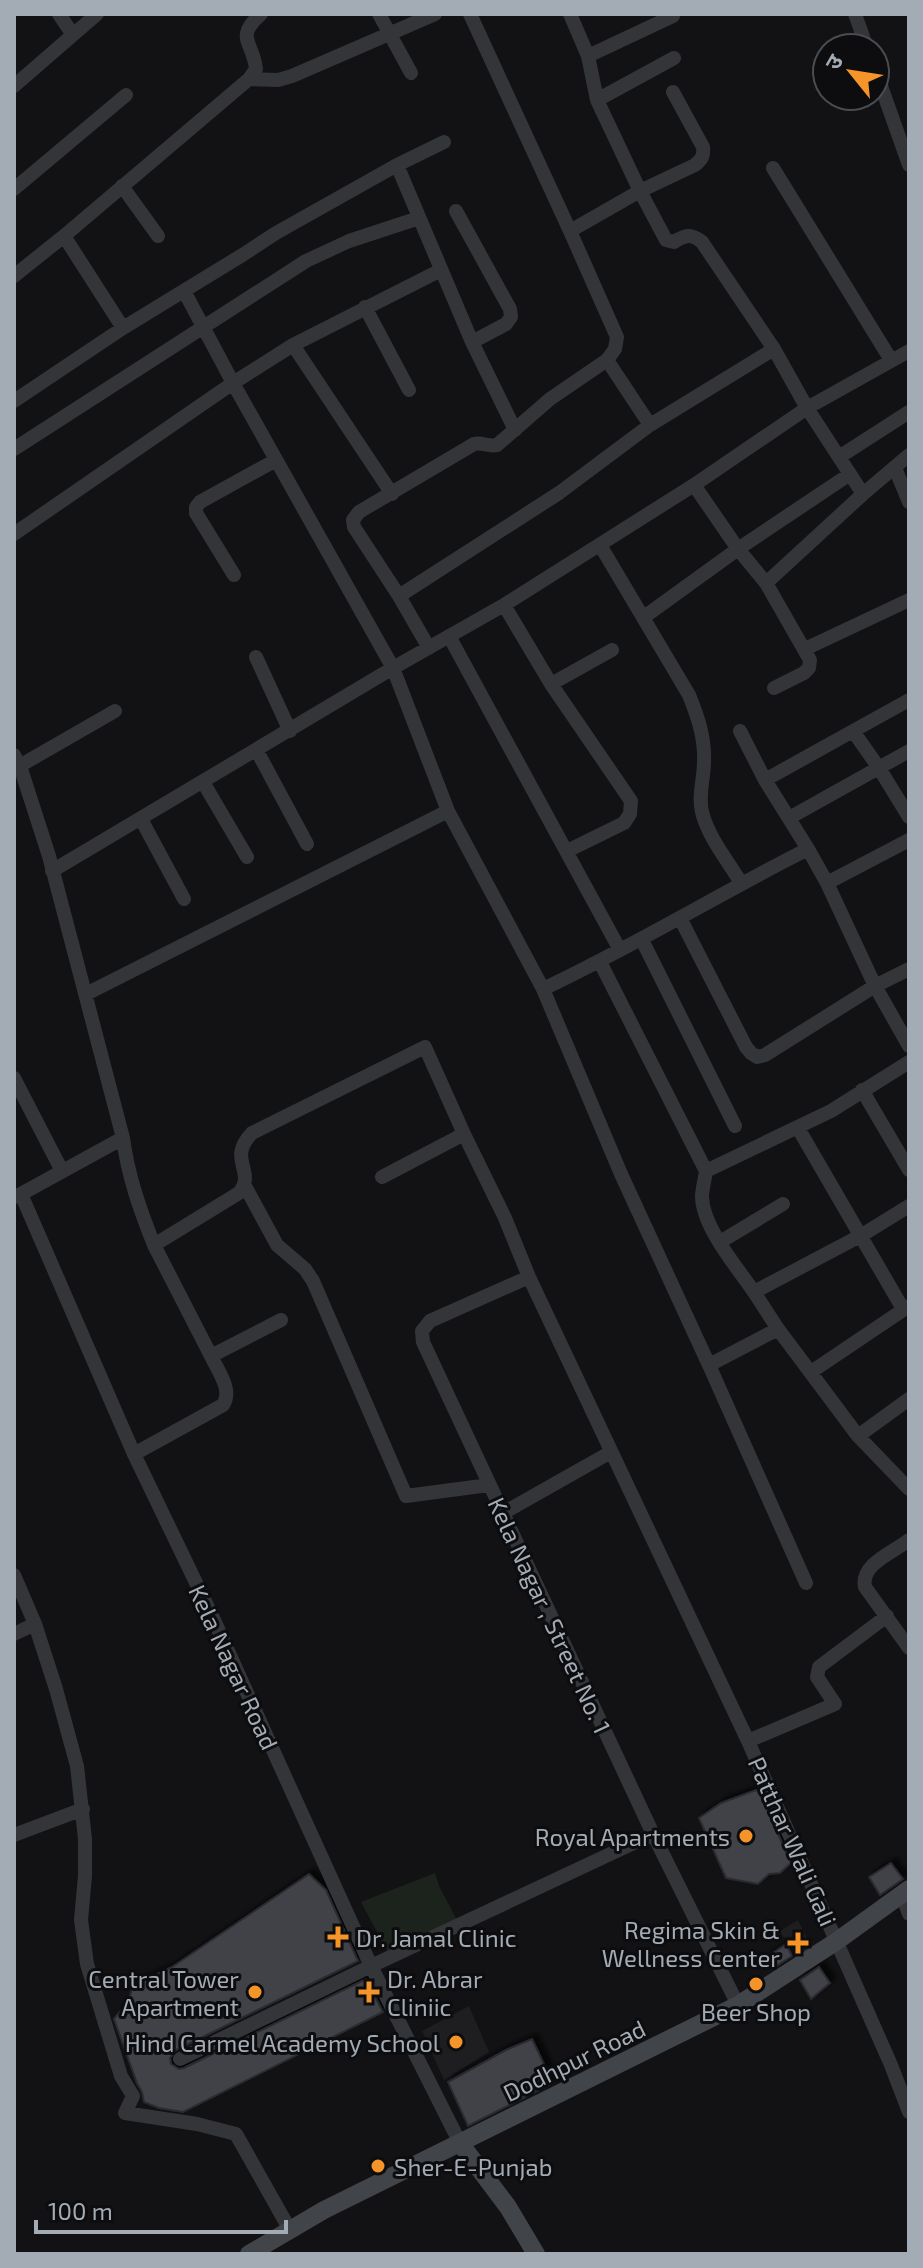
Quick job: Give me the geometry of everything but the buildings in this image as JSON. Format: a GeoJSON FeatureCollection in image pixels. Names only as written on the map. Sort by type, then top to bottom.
{"type":"FeatureCollection","features":[{"type":"Feature","properties":{"kind":"street"},"geometry":{"type":"LineString","coordinates":[[59,14],[73,35]]}},
{"type":"Feature","properties":{"kind":"street"},"geometry":{"type":"LineString","coordinates":[[14,86],[97,14]]}},
{"type":"Feature","properties":{"kind":"street"},"geometry":{"type":"LineString","coordinates":[[14,276],[249,79],[256,69],[255,57],[246,41],[245,32],[261,14]]}},
{"type":"Feature","properties":{"kind":"street"},"geometry":{"type":"LineString","coordinates":[[379,14],[411,73]]}},
{"type":"Feature","properties":{"kind":"street"},"geometry":{"type":"LineString","coordinates":[[249,79],[278,80],[292,76],[435,14]]}},
{"type":"Feature","properties":{"kind":"street"},"geometry":{"type":"LineString","coordinates":[[429,648],[354,527],[353,520],[359,512],[474,444],[497,445],[550,399],[607,360],[615,349],[617,337],[470,14]]}},
{"type":"Feature","properties":{"kind":"street"},"geometry":{"type":"LineString","coordinates":[[570,14],[588,56],[597,100],[666,240],[674,242],[686,235],[695,236],[702,242],[774,349],[807,408],[863,494]]}},
{"type":"Feature","properties":{"kind":"street"},"geometry":{"type":"LineString","coordinates":[[588,56],[673,16]]}},
{"type":"Feature","properties":{"kind":"street"},"geometry":{"type":"LineString","coordinates":[[597,100],[674,58]]}},
{"type":"Feature","properties":{"kind":"street"},"geometry":{"type":"LineString","coordinates":[[570,231],[701,160],[703,147],[673,92]]}},
{"type":"Feature","properties":{"kind":"street"},"geometry":{"type":"LineString","coordinates":[[14,189],[126,95]]}},
{"type":"Feature","properties":{"kind":"street"},"geometry":{"type":"LineString","coordinates":[[890,112],[909,165]]}},
{"type":"Feature","properties":{"kind":"street"},"geometry":{"type":"LineString","coordinates":[[14,401],[123,328],[276,233],[444,142]]}},
{"type":"Feature","properties":{"kind":"street"},"geometry":{"type":"LineString","coordinates":[[397,165],[472,342],[515,430]]}},
{"type":"Feature","properties":{"kind":"street"},"geometry":{"type":"LineString","coordinates":[[773,168],[891,360]]}},
{"type":"Feature","properties":{"kind":"street"},"geometry":{"type":"LineString","coordinates":[[122,186],[158,236]]}},
{"type":"Feature","properties":{"kind":"street"},"geometry":{"type":"LineString","coordinates":[[456,211],[510,309],[511,317],[506,324],[472,342]]}},
{"type":"Feature","properties":{"kind":"street"},"geometry":{"type":"LineString","coordinates":[[14,449],[306,261],[349,241],[419,218]]}},
{"type":"Feature","properties":{"kind":"street"},"geometry":{"type":"LineString","coordinates":[[64,236],[123,328]]}},
{"type":"Feature","properties":{"kind":"street"},"geometry":{"type":"LineString","coordinates":[[14,534],[293,345],[441,270]]}},
{"type":"Feature","properties":{"kind":"street"},"geometry":{"type":"LineString","coordinates":[[184,291],[393,668],[448,811],[543,989],[621,1174],[806,1583]]}},
{"type":"Feature","properties":{"kind":"street"},"geometry":{"type":"LineString","coordinates":[[365,307],[409,390]]}},
{"type":"Feature","properties":{"kind":"street"},"geometry":{"type":"LineString","coordinates":[[293,345],[392,494]]}},
{"type":"Feature","properties":{"kind":"street"},"geometry":{"type":"LineString","coordinates":[[399,596],[559,493],[650,425],[774,349]]}},
{"type":"Feature","properties":{"kind":"street"},"geometry":{"type":"LineString","coordinates":[[52,871],[504,605],[694,485],[807,408],[909,351]]}},
{"type":"Feature","properties":{"kind":"street"},"geometry":{"type":"LineString","coordinates":[[607,360],[650,425]]}},
{"type":"Feature","properties":{"kind":"street"},"geometry":{"type":"LineString","coordinates":[[839,457],[909,412]]}},
{"type":"Feature","properties":{"kind":"street"},"geometry":{"type":"LineString","coordinates":[[766,583],[909,455]]}},
{"type":"Feature","properties":{"kind":"street"},"geometry":{"type":"LineString","coordinates":[[234,575],[196,513],[196,507],[276,460]]}},
{"type":"Feature","properties":{"kind":"street"},"geometry":{"type":"LineString","coordinates":[[895,468],[909,502]]}},
{"type":"Feature","properties":{"kind":"street"},"geometry":{"type":"LineString","coordinates":[[644,617],[850,474]]}},
{"type":"Feature","properties":{"kind":"street"},"geometry":{"type":"LineString","coordinates":[[694,485],[738,549],[766,583],[810,660],[809,668],[774,688]]}},
{"type":"Feature","properties":{"kind":"street"},"geometry":{"type":"LineString","coordinates":[[600,545],[689,695],[699,720],[704,761],[701,809],[741,883]]}},
{"type":"Feature","properties":{"kind":"street"},"geometry":{"type":"LineString","coordinates":[[805,649],[909,600]]}},
{"type":"Feature","properties":{"kind":"street"},"geometry":{"type":"LineString","coordinates":[[504,605],[551,684],[631,801],[630,814],[624,823],[567,851]]}},
{"type":"Feature","properties":{"kind":"street"},"geometry":{"type":"LineString","coordinates":[[449,636],[620,950]]}},
{"type":"Feature","properties":{"kind":"street"},"geometry":{"type":"LineString","coordinates":[[551,684],[612,650]]}},
{"type":"Feature","properties":{"kind":"street"},"geometry":{"type":"LineString","coordinates":[[256,657],[290,731]]}},
{"type":"Feature","properties":{"kind":"street"},"geometry":{"type":"LineString","coordinates":[[765,780],[909,700]]}},
{"type":"Feature","properties":{"kind":"street"},"geometry":{"type":"LineString","coordinates":[[115,711],[16,763],[52,871],[86,994],[139,1208],[154,1245],[228,1391],[228,1399],[223,1405],[134,1454]]}},
{"type":"Feature","properties":{"kind":"street"},"geometry":{"type":"LineString","coordinates":[[740,731],[765,780],[827,883],[875,986],[909,1046]]}},
{"type":"Feature","properties":{"kind":"street"},"geometry":{"type":"LineString","coordinates":[[853,731],[909,817]]}},
{"type":"Feature","properties":{"kind":"street"},"geometry":{"type":"LineString","coordinates":[[257,751],[307,844]]}},
{"type":"Feature","properties":{"kind":"street"},"geometry":{"type":"LineString","coordinates":[[789,818],[909,751]]}},
{"type":"Feature","properties":{"kind":"street"},"geometry":{"type":"LineString","coordinates":[[203,782],[247,857]]}},
{"type":"Feature","properties":{"kind":"street"},"geometry":{"type":"LineString","coordinates":[[86,994],[448,811]]}},
{"type":"Feature","properties":{"kind":"street"},"geometry":{"type":"LineString","coordinates":[[141,819],[184,899]]}},
{"type":"Feature","properties":{"kind":"street"},"geometry":{"type":"LineString","coordinates":[[827,883],[909,840]]}},
{"type":"Feature","properties":{"kind":"street"},"geometry":{"type":"LineString","coordinates":[[543,989],[642,940],[808,849]]}},
{"type":"Feature","properties":{"kind":"street"},"geometry":{"type":"LineString","coordinates":[[680,918],[746,1047],[757,1057],[909,969]]}},
{"type":"Feature","properties":{"kind":"street"},"geometry":{"type":"LineString","coordinates":[[642,940],[735,1126]]}},
{"type":"Feature","properties":{"kind":"street"},"geometry":{"type":"LineString","coordinates":[[600,962],[706,1171],[702,1198],[720,1242],[778,1329],[858,1436],[909,1489]]}},
{"type":"Feature","properties":{"kind":"street","name":"Patthar Wali Gali"},"geometry":{"type":"LineString","coordinates":[[245,1186],[240,1152],[252,1133],[425,1047],[505,1218],[529,1277],[748,1741],[909,2112]]}},
{"type":"Feature","properties":{"kind":"street"},"geometry":{"type":"LineString","coordinates":[[706,1171],[831,1111],[909,1062]]}},
{"type":"Feature","properties":{"kind":"street"},"geometry":{"type":"LineString","coordinates":[[14,1078],[62,1171]]}},
{"type":"Feature","properties":{"kind":"street"},"geometry":{"type":"LineString","coordinates":[[862,1090],[909,1170]]}},
{"type":"Feature","properties":{"kind":"street"},"geometry":{"type":"LineString","coordinates":[[798,1128],[906,1308],[811,1372]]}},
{"type":"Feature","properties":{"kind":"street"},"geometry":{"type":"LineString","coordinates":[[382,1177],[464,1134]]}},
{"type":"Feature","properties":{"kind":"street"},"geometry":{"type":"LineString","coordinates":[[18,1195],[123,1138]]}},
{"type":"Feature","properties":{"kind":"street"},"geometry":{"type":"LineString","coordinates":[[154,1245],[239,1193],[245,1186],[277,1245],[305,1269],[313,1281],[406,1496],[489,1485]]}},
{"type":"Feature","properties":{"kind":"street","name":"Kela Nagar Road"},"geometry":{"type":"LineString","coordinates":[[18,1195],[371,1966],[460,2143]]}},
{"type":"Feature","properties":{"kind":"street"},"geometry":{"type":"LineString","coordinates":[[720,1242],[783,1204]]}},
{"type":"Feature","properties":{"kind":"street"},"geometry":{"type":"LineString","coordinates":[[754,1292],[862,1235],[909,1206]]}},
{"type":"Feature","properties":{"kind":"street","name":"Kela Nagar , Street No. 1"},"geometry":{"type":"LineString","coordinates":[[529,1277],[430,1321],[422,1331],[423,1342],[653,1834],[738,2005]]}},
{"type":"Feature","properties":{"kind":"street"},"geometry":{"type":"LineString","coordinates":[[211,1356],[281,1320]]}},
{"type":"Feature","properties":{"kind":"street"},"geometry":{"type":"LineString","coordinates":[[709,1365],[778,1329]]}},
{"type":"Feature","properties":{"kind":"street"},"geometry":{"type":"LineString","coordinates":[[858,1436],[909,1399]]}},
{"type":"Feature","properties":{"kind":"street"},"geometry":{"type":"LineString","coordinates":[[503,1513],[611,1452]]}},
{"type":"Feature","properties":{"kind":"street"},"geometry":{"type":"LineString","coordinates":[[907,1547],[868,1569],[863,1578],[865,1587],[909,1648]]}},
{"type":"Feature","properties":{"kind":"street"},"geometry":{"type":"LineString","coordinates":[[14,1575],[35,1624],[77,1766],[83,1809],[85,1876],[81,1920],[87,1964],[121,2076],[133,2096],[125,2113],[197,2124],[236,2134],[290,2230]]}},
{"type":"Feature","properties":{"kind":"street"},"geometry":{"type":"LineString","coordinates":[[748,1741],[835,1704],[817,1677],[819,1667],[887,1616]]}},
{"type":"Feature","properties":{"kind":"street"},"geometry":{"type":"LineString","coordinates":[[14,1634],[35,1624]]}},
{"type":"Feature","properties":{"kind":"street"},"geometry":{"type":"LineString","coordinates":[[14,1835],[83,1809]]}},
{"type":"Feature","properties":{"kind":"street"},"geometry":{"type":"LineString","coordinates":[[180,2059],[653,1834]]}},
{"type":"Feature","properties":{"kind":"street"},"geometry":{"type":"LineString","coordinates":[[906,1892],[909,1914]]}},
{"type":"Feature","properties":{"kind":"street","name":"Dodhpur Road"},"geometry":{"type":"LineString","coordinates":[[249,2254],[324,2210],[738,2005],[906,1892]]}},
{"type":"Feature","properties":{"kind":"street"},"geometry":{"type":"LineString","coordinates":[[460,2143],[508,2207],[536,2254]]}},
{"type":"Feature","properties":{"kind":"shaded area"},"geometry":{"type":"Polygon","coordinates":[[[435,1873],[458,1922],[389,1954],[361,1902],[435,1873]]]}},
{"type":"Feature","properties":{"kind":"shaded area","name":"Regima Skin & Wellness Center"},"geometry":{"type":"Polygon","coordinates":[[[798,1920],[815,1955],[799,1966],[780,1931],[798,1920]]]}},
{"type":"Feature","properties":{"kind":"shaded area","name":"Hind Carmel Academy School"},"geometry":{"type":"Polygon","coordinates":[[[469,2006],[489,2052],[444,2080],[422,2031],[469,2006]]]}},
{"type":"Feature","properties":{"kind":"place","name":"Royal Apartments"},"geometry":{"type":"Point","coordinates":[746,1836]}},
{"type":"Feature","properties":{"kind":"place","name":"Dr. Jamal Clinic"},"geometry":{"type":"Point","coordinates":[338,1937]}},
{"type":"Feature","properties":{"kind":"place","name":"Regima Skin & Wellness Center"},"geometry":{"type":"Point","coordinates":[798,1943]}},
{"type":"Feature","properties":{"kind":"place","name":"Beer Shop"},"geometry":{"type":"Point","coordinates":[756,1984]}},
{"type":"Feature","properties":{"kind":"place","name":"Central Tower Apartment"},"geometry":{"type":"Point","coordinates":[255,1992]}},
{"type":"Feature","properties":{"kind":"place","name":"Dr. Abrar Cliniic"},"geometry":{"type":"Point","coordinates":[369,1992]}},
{"type":"Feature","properties":{"kind":"place","name":"Hind Carmel Academy School"},"geometry":{"type":"Point","coordinates":[456,2042]}},
{"type":"Feature","properties":{"kind":"place","name":"Sher-E-Punjab"},"geometry":{"type":"Point","coordinates":[378,2166]}}]}
